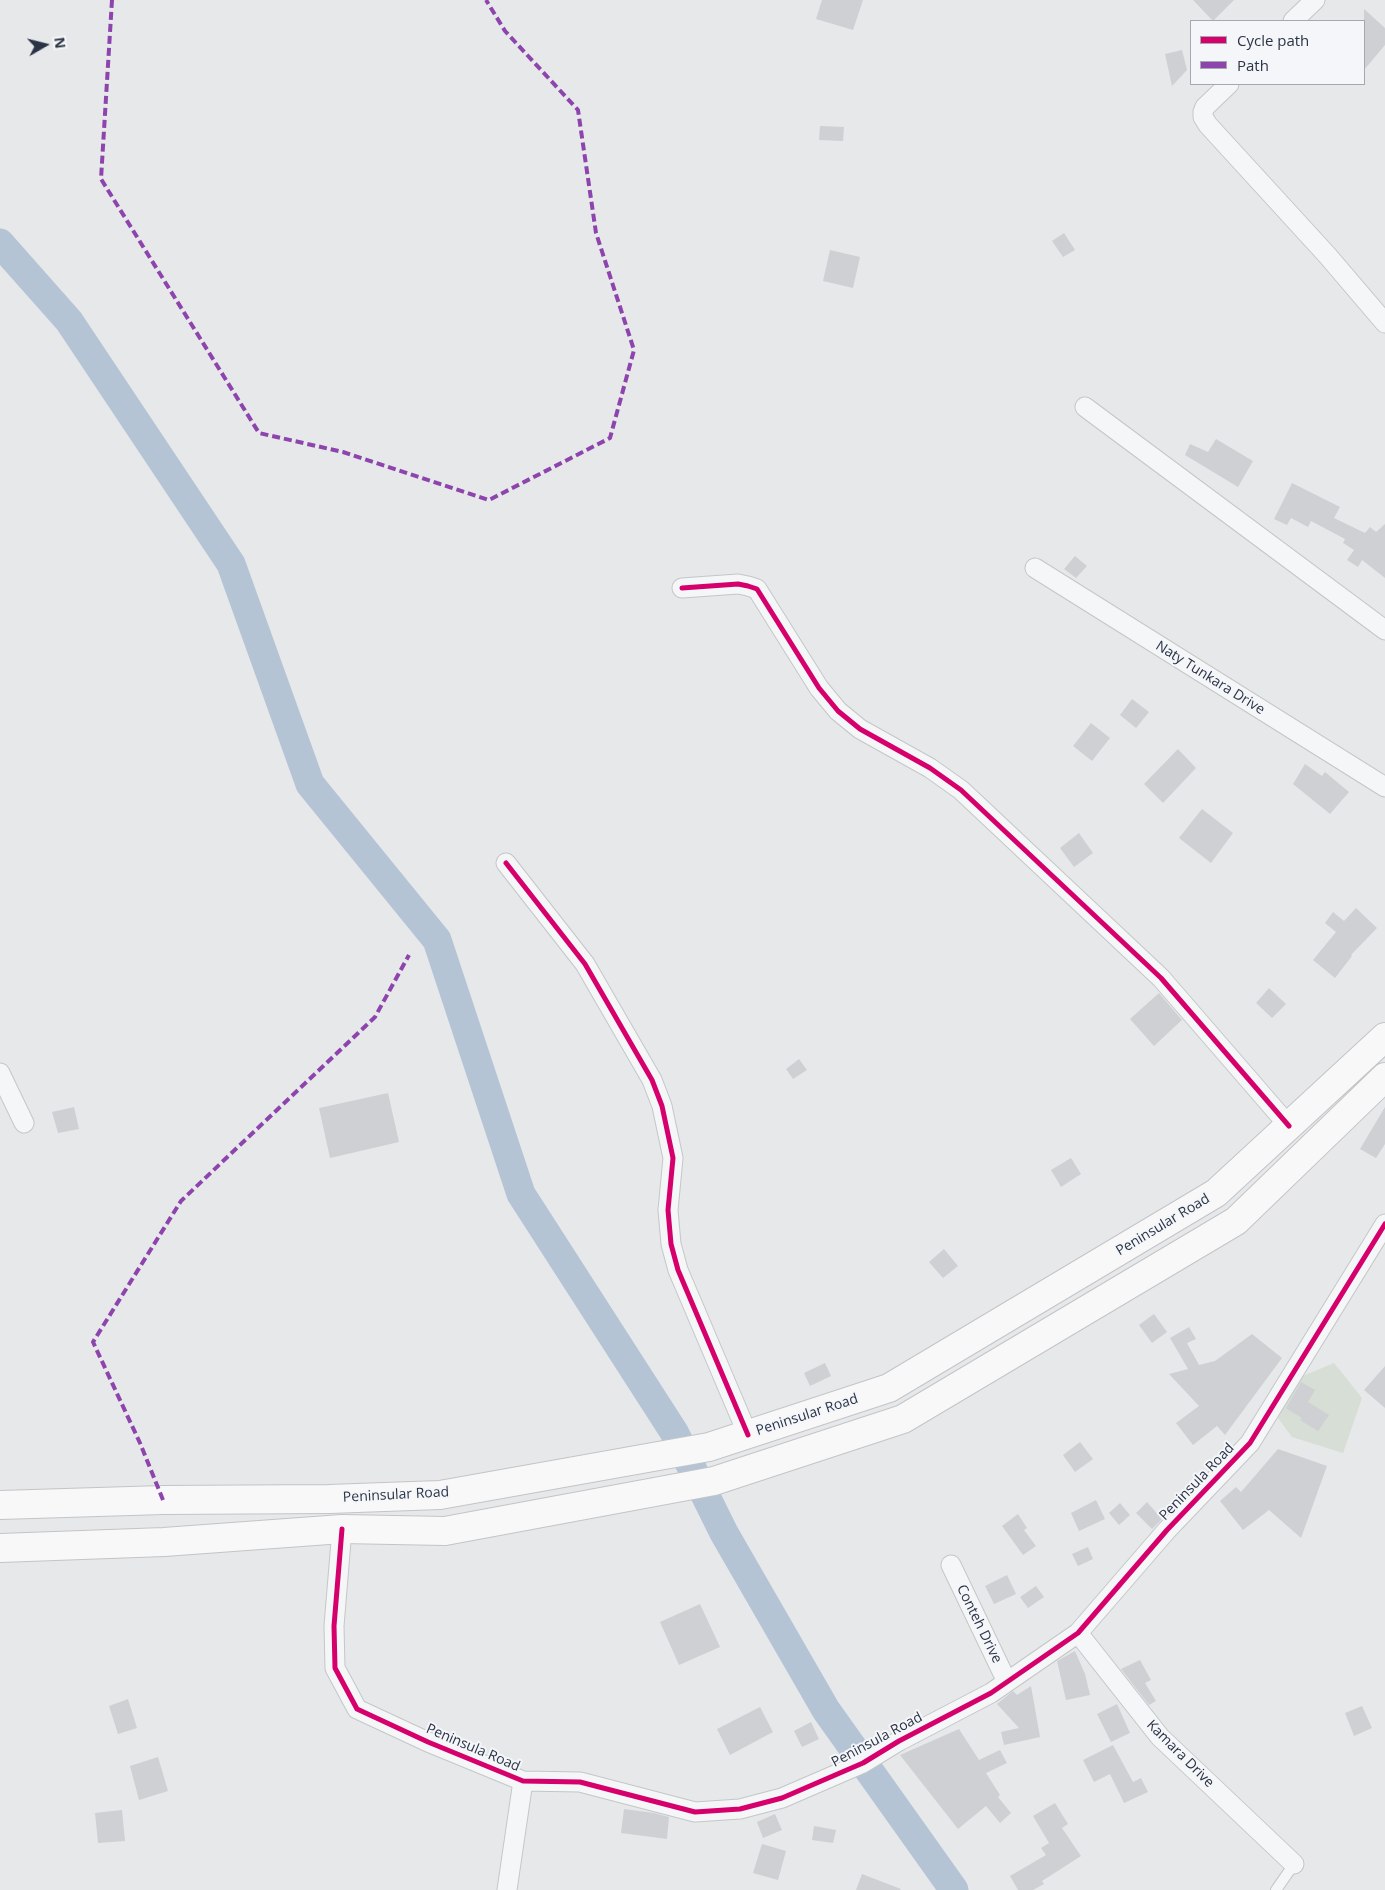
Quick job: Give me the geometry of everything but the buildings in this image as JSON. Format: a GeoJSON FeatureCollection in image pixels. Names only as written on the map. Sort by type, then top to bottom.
{"type":"FeatureCollection","features":[{"type":"Feature","properties":{"kind":"main road","name":"Peninsular Road"},"geometry":{"type":"LineString","coordinates":[[0,1505],[163,1500],[329,1499],[440,1494],[709,1447],[889,1388],[1216,1193],[1385,1037]]}},
{"type":"Feature","properties":{"kind":"main road"},"geometry":{"type":"LineString","coordinates":[[0,1548],[164,1542],[342,1529],[445,1531],[714,1481],[903,1419],[1236,1222],[1385,1077]]}},
{"type":"Feature","properties":{"kind":"street"},"geometry":{"type":"LineString","coordinates":[[1294,20],[1315,0]]}},
{"type":"Feature","properties":{"kind":"street"},"geometry":{"type":"LineString","coordinates":[[1228,85],[1202,112],[1208,125],[1327,255],[1385,323]]}},
{"type":"Feature","properties":{"kind":"street"},"geometry":{"type":"LineString","coordinates":[[1085,407],[1385,630]]}},
{"type":"Feature","properties":{"kind":"street","name":"Naty Tunkara Drive"},"geometry":{"type":"LineString","coordinates":[[1035,568],[1385,787]]}},
{"type":"Feature","properties":{"kind":"street"},"geometry":{"type":"LineString","coordinates":[[682,588],[738,584],[757,589],[818,688],[838,710],[860,729],[930,768],[961,790],[1161,978],[1289,1126]]}},
{"type":"Feature","properties":{"kind":"street"},"geometry":{"type":"LineString","coordinates":[[506,863],[585,964],[652,1080],[662,1106],[673,1158],[668,1217],[671,1244],[678,1270],[748,1435]]}},
{"type":"Feature","properties":{"kind":"street"},"geometry":{"type":"LineString","coordinates":[[0,1073],[24,1124]]}},
{"type":"Feature","properties":{"kind":"street","name":"Peninsula Road"},"geometry":{"type":"LineString","coordinates":[[342,1529],[334,1626],[335,1668],[357,1709],[428,1742],[523,1781],[580,1782],[695,1812],[740,1808],[782,1798],[862,1763],[991,1693],[1078,1633],[1167,1530],[1250,1443],[1385,1224]]}},
{"type":"Feature","properties":{"kind":"street","name":"Conteh Drive"},"geometry":{"type":"LineString","coordinates":[[951,1566],[1007,1682]]}},
{"type":"Feature","properties":{"kind":"street","name":"Kamara Drive"},"geometry":{"type":"LineString","coordinates":[[1078,1633],[1160,1737],[1294,1864]]}},
{"type":"Feature","properties":{"kind":"street"},"geometry":{"type":"LineString","coordinates":[[507,1890],[523,1781]]}},
{"type":"Feature","properties":{"kind":"lane"},"geometry":{"type":"LineString","coordinates":[[1276,1890],[1294,1864]]}},
{"type":"Feature","properties":{"kind":"shaded area"},"geometry":{"type":"Polygon","coordinates":[[[1334,1363],[1362,1398],[1343,1453],[1292,1437],[1278,1418],[1298,1378],[1334,1363]]]}},
{"type":"Feature","properties":{"kind":"waterway"},"geometry":{"type":"LineString","coordinates":[[0,243],[69,321],[231,564],[310,784],[437,940],[521,1194],[674,1432],[724,1533],[826,1710],[954,1890]]}},
{"type":"Feature","properties":{"kind":"marked path"},"geometry":{"type":"LineString","coordinates":[[112,0],[101,179],[259,433],[343,452],[489,500],[610,438],[634,350],[596,233],[578,110],[505,31],[486,0]]}},
{"type":"Feature","properties":{"kind":"marked path"},"geometry":{"type":"LineString","coordinates":[[163,1500],[140,1443],[93,1342],[181,1201],[375,1017],[409,955]]}},
{"type":"Feature","properties":{"kind":"cycle path"},"geometry":{"type":"LineString","coordinates":[[682,588],[738,584],[757,589],[819,688],[838,711],[860,729],[930,768],[961,790],[1161,978],[1289,1126]]}},
{"type":"Feature","properties":{"kind":"cycle path"},"geometry":{"type":"LineString","coordinates":[[506,863],[585,964],[652,1080],[662,1106],[673,1158],[668,1210],[671,1244],[678,1270],[748,1435]]}},
{"type":"Feature","properties":{"kind":"cycle path"},"geometry":{"type":"LineString","coordinates":[[342,1529],[334,1626],[335,1668],[357,1709],[428,1742],[523,1781],[580,1782],[695,1812],[740,1809],[782,1798],[863,1763],[899,1741],[991,1693],[1078,1633],[1167,1530],[1250,1443],[1385,1224]]}}]}
